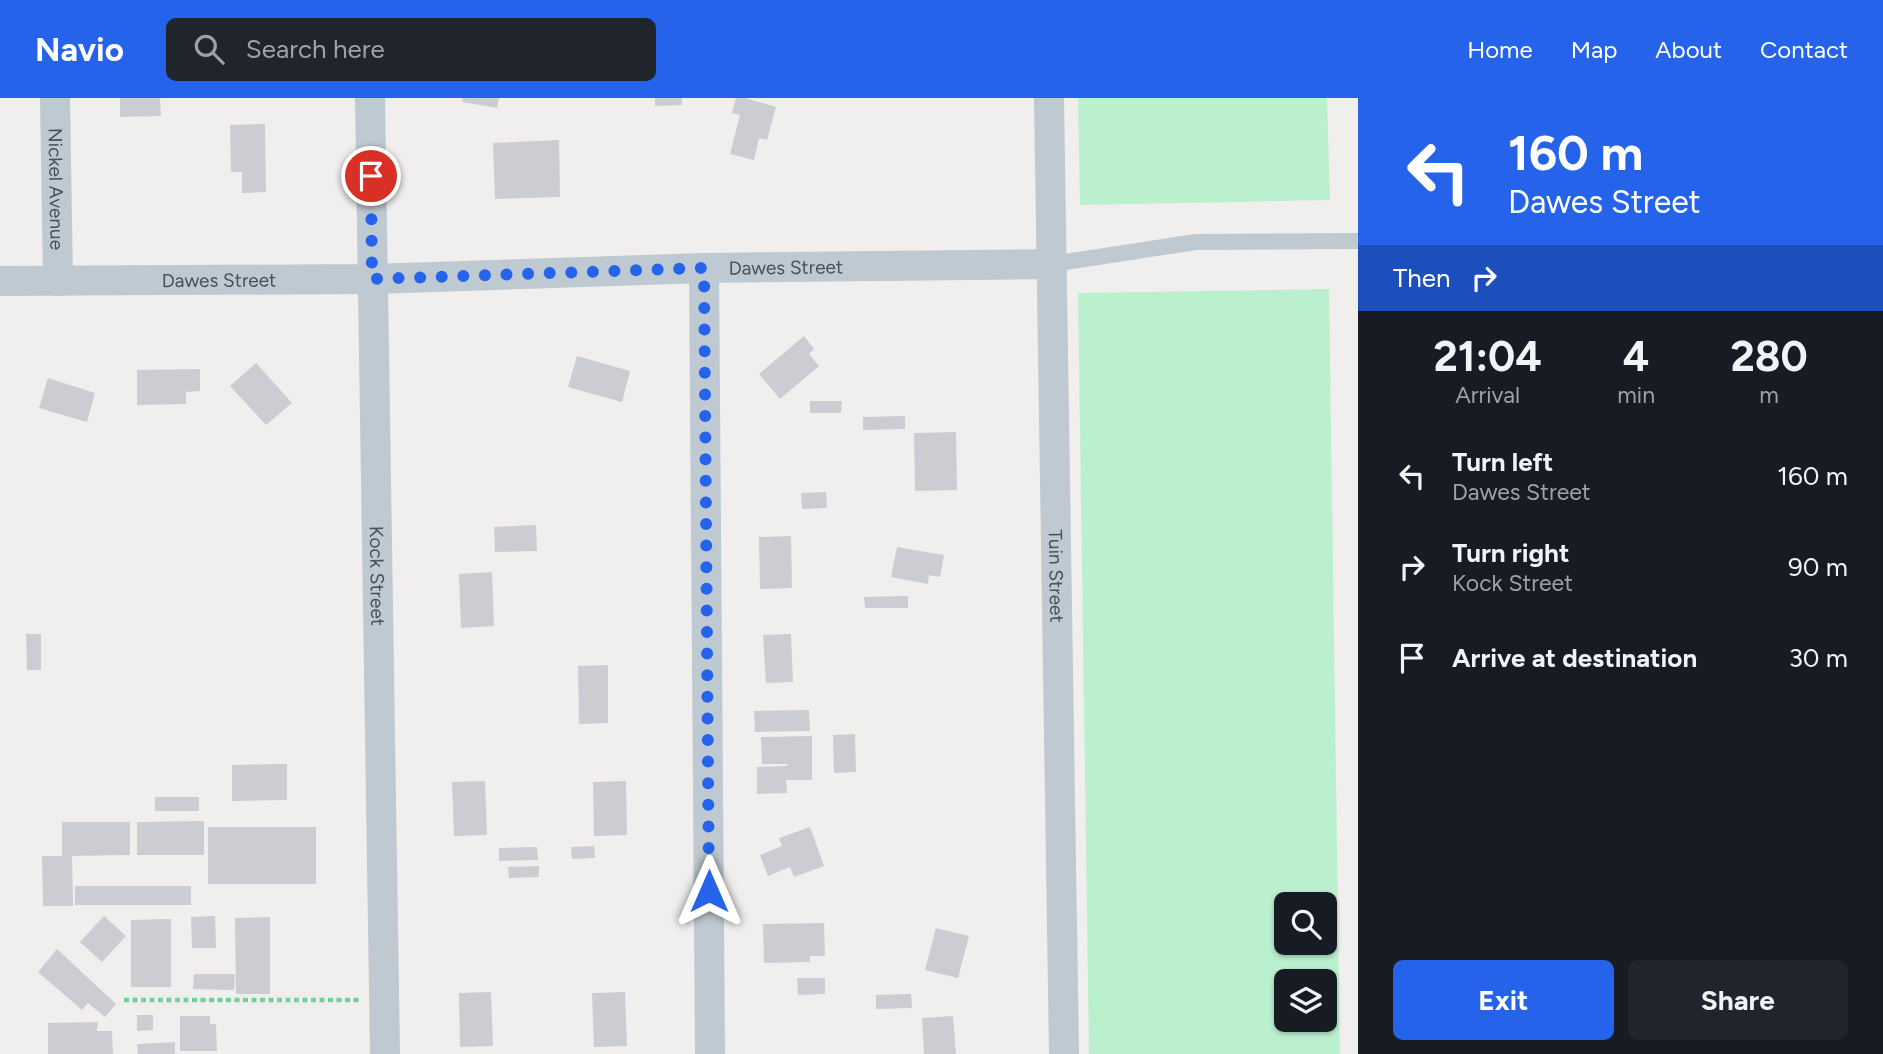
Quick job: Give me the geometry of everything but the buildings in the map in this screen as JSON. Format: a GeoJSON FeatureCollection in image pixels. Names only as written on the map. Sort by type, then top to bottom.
{"type":"FeatureCollection","features":[{"type":"Feature","properties":{"kind":"street","name":"Nickel Avenue"},"geometry":{"type":"LineString","coordinates":[[55,98],[58,281]]}},
{"type":"Feature","properties":{"kind":"street","name":"Kock Street"},"geometry":{"type":"LineString","coordinates":[[370,98],[385,1054]]}},
{"type":"Feature","properties":{"kind":"street","name":"Tuin Street"},"geometry":{"type":"LineString","coordinates":[[1049,98],[1064,1054]]}},
{"type":"Feature","properties":{"kind":"street","name":"Dawes Street"},"geometry":{"type":"LineString","coordinates":[[0,281],[372,279],[704,268],[1052,264]]}},
{"type":"Feature","properties":{"kind":"street"},"geometry":{"type":"LineString","coordinates":[[704,268],[710,1054]]}},
{"type":"Feature","properties":{"kind":"lane","name":"Dawes Street"},"geometry":{"type":"LineString","coordinates":[[1052,264],[1196,242],[1358,241]]}},
{"type":"Feature","properties":{"kind":"path"},"geometry":{"type":"LineString","coordinates":[[124,1000],[384,999]]}},
{"type":"Feature","properties":{"kind":"green space"},"geometry":{"type":"Polygon","coordinates":[[[1078,98],[1327,98],[1330,200],[1080,205],[1078,98]]]}},
{"type":"Feature","properties":{"kind":"green space"},"geometry":{"type":"Polygon","coordinates":[[[1329,289],[1340,1054],[1089,1054],[1078,293],[1329,289]]]}},
{"type":"Feature","properties":{"kind":"route"},"geometry":{"type":"LineString","coordinates":[[371,176],[372,279],[704,268],[709,891]]}}]}
